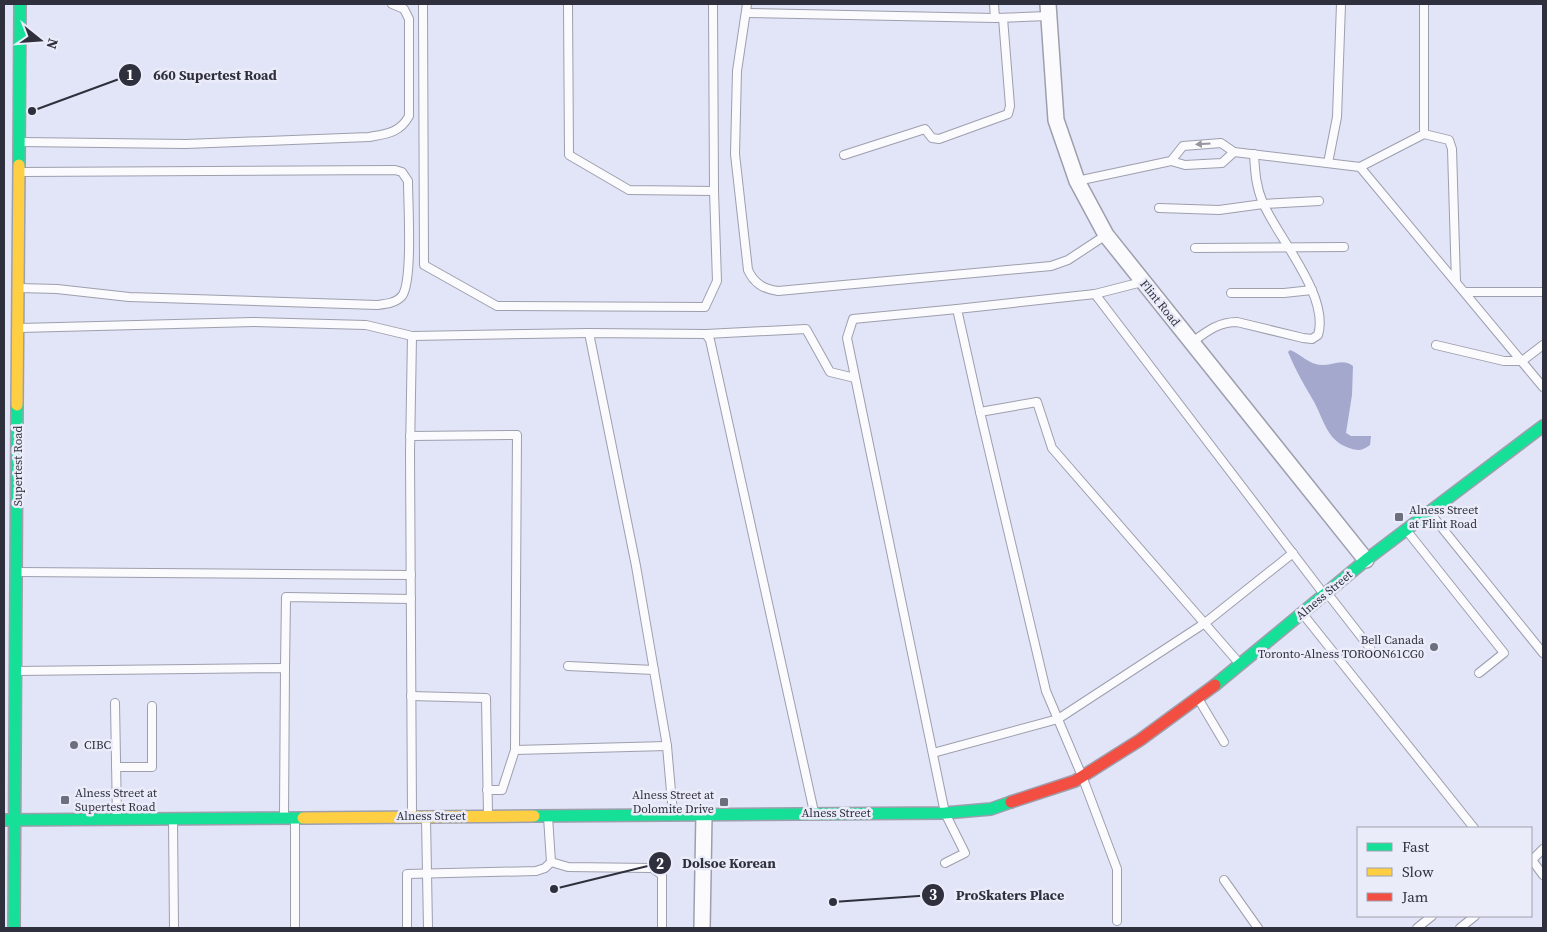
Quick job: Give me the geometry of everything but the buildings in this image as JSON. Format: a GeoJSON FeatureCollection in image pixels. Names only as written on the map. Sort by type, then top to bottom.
{"type":"FeatureCollection","features":[{"type":"Feature","properties":{"kind":"street","name":"Supertest Road"},"geometry":{"type":"LineString","coordinates":[[14,928],[10,820],[17,572],[20,4]]}},
{"type":"Feature","properties":{"kind":"street","name":"Flint Road"},"geometry":{"type":"LineString","coordinates":[[1048,10],[1056,120],[1077,181],[1106,235],[1366,560]]}},
{"type":"Feature","properties":{"kind":"street","name":"Alness Street"},"geometry":{"type":"LineString","coordinates":[[10,820],[173,817],[290,818],[945,813],[991,809],[1082,776],[1140,740],[1198,698],[1366,560],[1543,426]]}},
{"type":"Feature","properties":{"kind":"street"},"geometry":{"type":"LineString","coordinates":[[702,928],[704,814]]}},
{"type":"Feature","properties":{"kind":"lane"},"geometry":{"type":"LineString","coordinates":[[20,142],[186,144],[368,138],[392,133],[404,125],[409,116],[409,19],[404,9],[392,4]]}},
{"type":"Feature","properties":{"kind":"lane"},"geometry":{"type":"LineString","coordinates":[[423,4],[424,265],[497,306],[705,307],[717,281],[714,190],[713,4]]}},
{"type":"Feature","properties":{"kind":"lane"},"geometry":{"type":"LineString","coordinates":[[568,4],[569,155],[629,190],[714,190]]}},
{"type":"Feature","properties":{"kind":"lane"},"geometry":{"type":"LineString","coordinates":[[748,4],[737,71],[735,154],[748,270],[752,279],[759,285],[778,291],[1051,266],[1068,260],[1106,235]]}},
{"type":"Feature","properties":{"kind":"lane"},"geometry":{"type":"LineString","coordinates":[[844,155],[925,128],[932,138],[939,139],[1008,114],[1010,106],[999,18],[994,4]]}},
{"type":"Feature","properties":{"kind":"lane"},"geometry":{"type":"LineString","coordinates":[[1328,163],[1337,117],[1341,4]]}},
{"type":"Feature","properties":{"kind":"lane"},"geometry":{"type":"LineString","coordinates":[[1424,4],[1424,134]]}},
{"type":"Feature","properties":{"kind":"lane"},"geometry":{"type":"LineString","coordinates":[[746,13],[999,18],[1048,10]]}},
{"type":"Feature","properties":{"kind":"lane"},"geometry":{"type":"LineString","coordinates":[[1171,161],[1183,146],[1221,143],[1234,152],[1360,167],[1424,134],[1449,140],[1452,149],[1456,282]]}},
{"type":"Feature","properties":{"kind":"lane"},"geometry":{"type":"LineString","coordinates":[[1077,181],[1171,161],[1185,165],[1222,163],[1234,152]]}},
{"type":"Feature","properties":{"kind":"lane"},"geometry":{"type":"LineString","coordinates":[[1191,343],[1214,326],[1231,322],[1312,339],[1318,336],[1320,328],[1312,290],[1263,204],[1255,182],[1254,154]]}},
{"type":"Feature","properties":{"kind":"lane"},"geometry":{"type":"LineString","coordinates":[[1360,167],[1543,388]]}},
{"type":"Feature","properties":{"kind":"lane"},"geometry":{"type":"LineString","coordinates":[[19,172],[395,170],[402,172],[408,181],[408,281],[400,297],[391,303],[377,306],[138,298],[57,289],[19,288]]}},
{"type":"Feature","properties":{"kind":"lane"},"geometry":{"type":"LineString","coordinates":[[1159,208],[1219,210],[1263,204],[1319,202]]}},
{"type":"Feature","properties":{"kind":"lane"},"geometry":{"type":"LineString","coordinates":[[1195,248],[1344,247]]}},
{"type":"Feature","properties":{"kind":"lane"},"geometry":{"type":"LineString","coordinates":[[945,863],[965,853],[945,813],[847,338],[853,319],[1095,294],[1142,282]]}},
{"type":"Feature","properties":{"kind":"lane"},"geometry":{"type":"LineString","coordinates":[[1231,293],[1284,294],[1312,290]]}},
{"type":"Feature","properties":{"kind":"lane"},"geometry":{"type":"LineString","coordinates":[[1465,292],[1543,292]]}},
{"type":"Feature","properties":{"kind":"lane"},"geometry":{"type":"LineString","coordinates":[[1095,294],[1294,553],[1370,648]]}},
{"type":"Feature","properties":{"kind":"lane"},"geometry":{"type":"LineString","coordinates":[[958,309],[980,412],[1046,692],[1082,776],[1117,869],[1117,921]]}},
{"type":"Feature","properties":{"kind":"lane"},"geometry":{"type":"LineString","coordinates":[[18,328],[253,322],[366,325],[412,336],[589,333],[706,334],[806,329],[830,372],[856,378]]}},
{"type":"Feature","properties":{"kind":"lane"},"geometry":{"type":"LineString","coordinates":[[589,333],[636,566],[667,746],[673,815]]}},
{"type":"Feature","properties":{"kind":"lane"},"geometry":{"type":"LineString","coordinates":[[706,334],[710,340],[773,620],[814,814]]}},
{"type":"Feature","properties":{"kind":"lane"},"geometry":{"type":"LineString","coordinates":[[412,336],[410,436],[412,816]]}},
{"type":"Feature","properties":{"kind":"lane"},"geometry":{"type":"LineString","coordinates":[[1436,345],[1504,361],[1522,361],[1543,345]]}},
{"type":"Feature","properties":{"kind":"lane"},"geometry":{"type":"LineString","coordinates":[[980,412],[1037,402],[1052,448],[1240,664]]}},
{"type":"Feature","properties":{"kind":"lane"},"geometry":{"type":"LineString","coordinates":[[410,436],[516,435],[515,750],[502,790],[487,790]]}},
{"type":"Feature","properties":{"kind":"lane"},"geometry":{"type":"LineString","coordinates":[[1430,513],[1543,653]]}},
{"type":"Feature","properties":{"kind":"lane"},"geometry":{"type":"LineString","coordinates":[[1406,530],[1504,653],[1479,673]]}},
{"type":"Feature","properties":{"kind":"lane"},"geometry":{"type":"LineString","coordinates":[[933,753],[1058,719],[1205,623],[1294,553]]}},
{"type":"Feature","properties":{"kind":"lane"},"geometry":{"type":"LineString","coordinates":[[17,572],[411,575]]}},
{"type":"Feature","properties":{"kind":"lane"},"geometry":{"type":"LineString","coordinates":[[295,928],[290,818],[286,597],[411,599]]}},
{"type":"Feature","properties":{"kind":"lane"},"geometry":{"type":"LineString","coordinates":[[1302,613],[1473,827]]}},
{"type":"Feature","properties":{"kind":"lane"},"geometry":{"type":"LineString","coordinates":[[568,666],[654,670]]}},
{"type":"Feature","properties":{"kind":"lane"},"geometry":{"type":"LineString","coordinates":[[15,671],[286,668]]}},
{"type":"Feature","properties":{"kind":"lane"},"geometry":{"type":"LineString","coordinates":[[411,696],[486,698],[488,816]]}},
{"type":"Feature","properties":{"kind":"lane"},"geometry":{"type":"LineString","coordinates":[[1198,698],[1224,742]]}},
{"type":"Feature","properties":{"kind":"lane"},"geometry":{"type":"LineString","coordinates":[[114,703],[117,818]]}},
{"type":"Feature","properties":{"kind":"lane"},"geometry":{"type":"LineString","coordinates":[[116,767],[152,767],[152,706]]}},
{"type":"Feature","properties":{"kind":"lane"},"geometry":{"type":"LineString","coordinates":[[515,750],[667,746]]}},
{"type":"Feature","properties":{"kind":"lane"},"geometry":{"type":"LineString","coordinates":[[407,928],[407,874],[536,871],[545,868],[550,862],[548,815]]}},
{"type":"Feature","properties":{"kind":"lane"},"geometry":{"type":"LineString","coordinates":[[426,816],[428,928]]}},
{"type":"Feature","properties":{"kind":"lane"},"geometry":{"type":"LineString","coordinates":[[173,817],[174,928]]}},
{"type":"Feature","properties":{"kind":"lane"},"geometry":{"type":"LineString","coordinates":[[1543,849],[1532,860],[1543,875]]}},
{"type":"Feature","properties":{"kind":"lane"},"geometry":{"type":"LineString","coordinates":[[550,862],[568,868],[652,868],[659,872],[662,876],[662,928]]}},
{"type":"Feature","properties":{"kind":"lane"},"geometry":{"type":"LineString","coordinates":[[1224,880],[1258,928]]}},
{"type":"Feature","properties":{"kind":"lane"},"geometry":{"type":"LineString","coordinates":[[1417,928],[1431,917]]}},
{"type":"Feature","properties":{"kind":"lane"},"geometry":{"type":"LineString","coordinates":[[1460,928],[1474,917]]}},
{"type":"Feature","properties":{"kind":"water"},"geometry":{"type":"Polygon","coordinates":[[[1290,350],[1317,365],[1345,362],[1353,366],[1352,395],[1346,433],[1351,436],[1371,436],[1370,445],[1357,450],[1335,440],[1326,428],[1294,365],[1288,352],[1290,350]]]}},
{"type":"Feature","properties":{"kind":"traffic: fast"},"geometry":{"type":"LineString","coordinates":[[19,165],[20,4]]}},
{"type":"Feature","properties":{"kind":"traffic: fast"},"geometry":{"type":"LineString","coordinates":[[14,928],[17,405]]}},
{"type":"Feature","properties":{"kind":"traffic: fast"},"geometry":{"type":"LineString","coordinates":[[1215,685],[1366,560],[1543,426]]}},
{"type":"Feature","properties":{"kind":"traffic: fast"},"geometry":{"type":"LineString","coordinates":[[534,816],[945,813],[991,809],[1011,802]]}},
{"type":"Feature","properties":{"kind":"traffic: fast"},"geometry":{"type":"LineString","coordinates":[[4,820],[303,818]]}},
{"type":"Feature","properties":{"kind":"traffic: slow"},"geometry":{"type":"LineString","coordinates":[[17,405],[19,165]]}},
{"type":"Feature","properties":{"kind":"traffic: slow"},"geometry":{"type":"LineString","coordinates":[[303,818],[534,816]]}},
{"type":"Feature","properties":{"kind":"traffic: jam"},"geometry":{"type":"LineString","coordinates":[[1011,802],[1075,781],[1140,740],[1215,685]]}},
{"type":"Feature","properties":{"kind":"place","name":"660 Supertest Road"},"geometry":{"type":"Point","coordinates":[32,111]}},
{"type":"Feature","properties":{"kind":"place","name":"Alness Street at Flint Road"},"geometry":{"type":"Point","coordinates":[1399,517]}},
{"type":"Feature","properties":{"kind":"place","name":"Bell Canada Toronto-Alness TOROON61CG0"},"geometry":{"type":"Point","coordinates":[1434,647]}},
{"type":"Feature","properties":{"kind":"place","name":"CIBC"},"geometry":{"type":"Point","coordinates":[74,745]}},
{"type":"Feature","properties":{"kind":"place","name":"Alness Street at Supertest Road"},"geometry":{"type":"Point","coordinates":[65,800]}},
{"type":"Feature","properties":{"kind":"place","name":"Alness Street at Dolomite Drive"},"geometry":{"type":"Point","coordinates":[724,802]}},
{"type":"Feature","properties":{"kind":"place","name":"Dolsoe Korean"},"geometry":{"type":"Point","coordinates":[554,889]}},
{"type":"Feature","properties":{"kind":"place","name":"ProSkaters Place"},"geometry":{"type":"Point","coordinates":[833,902]}}]}
